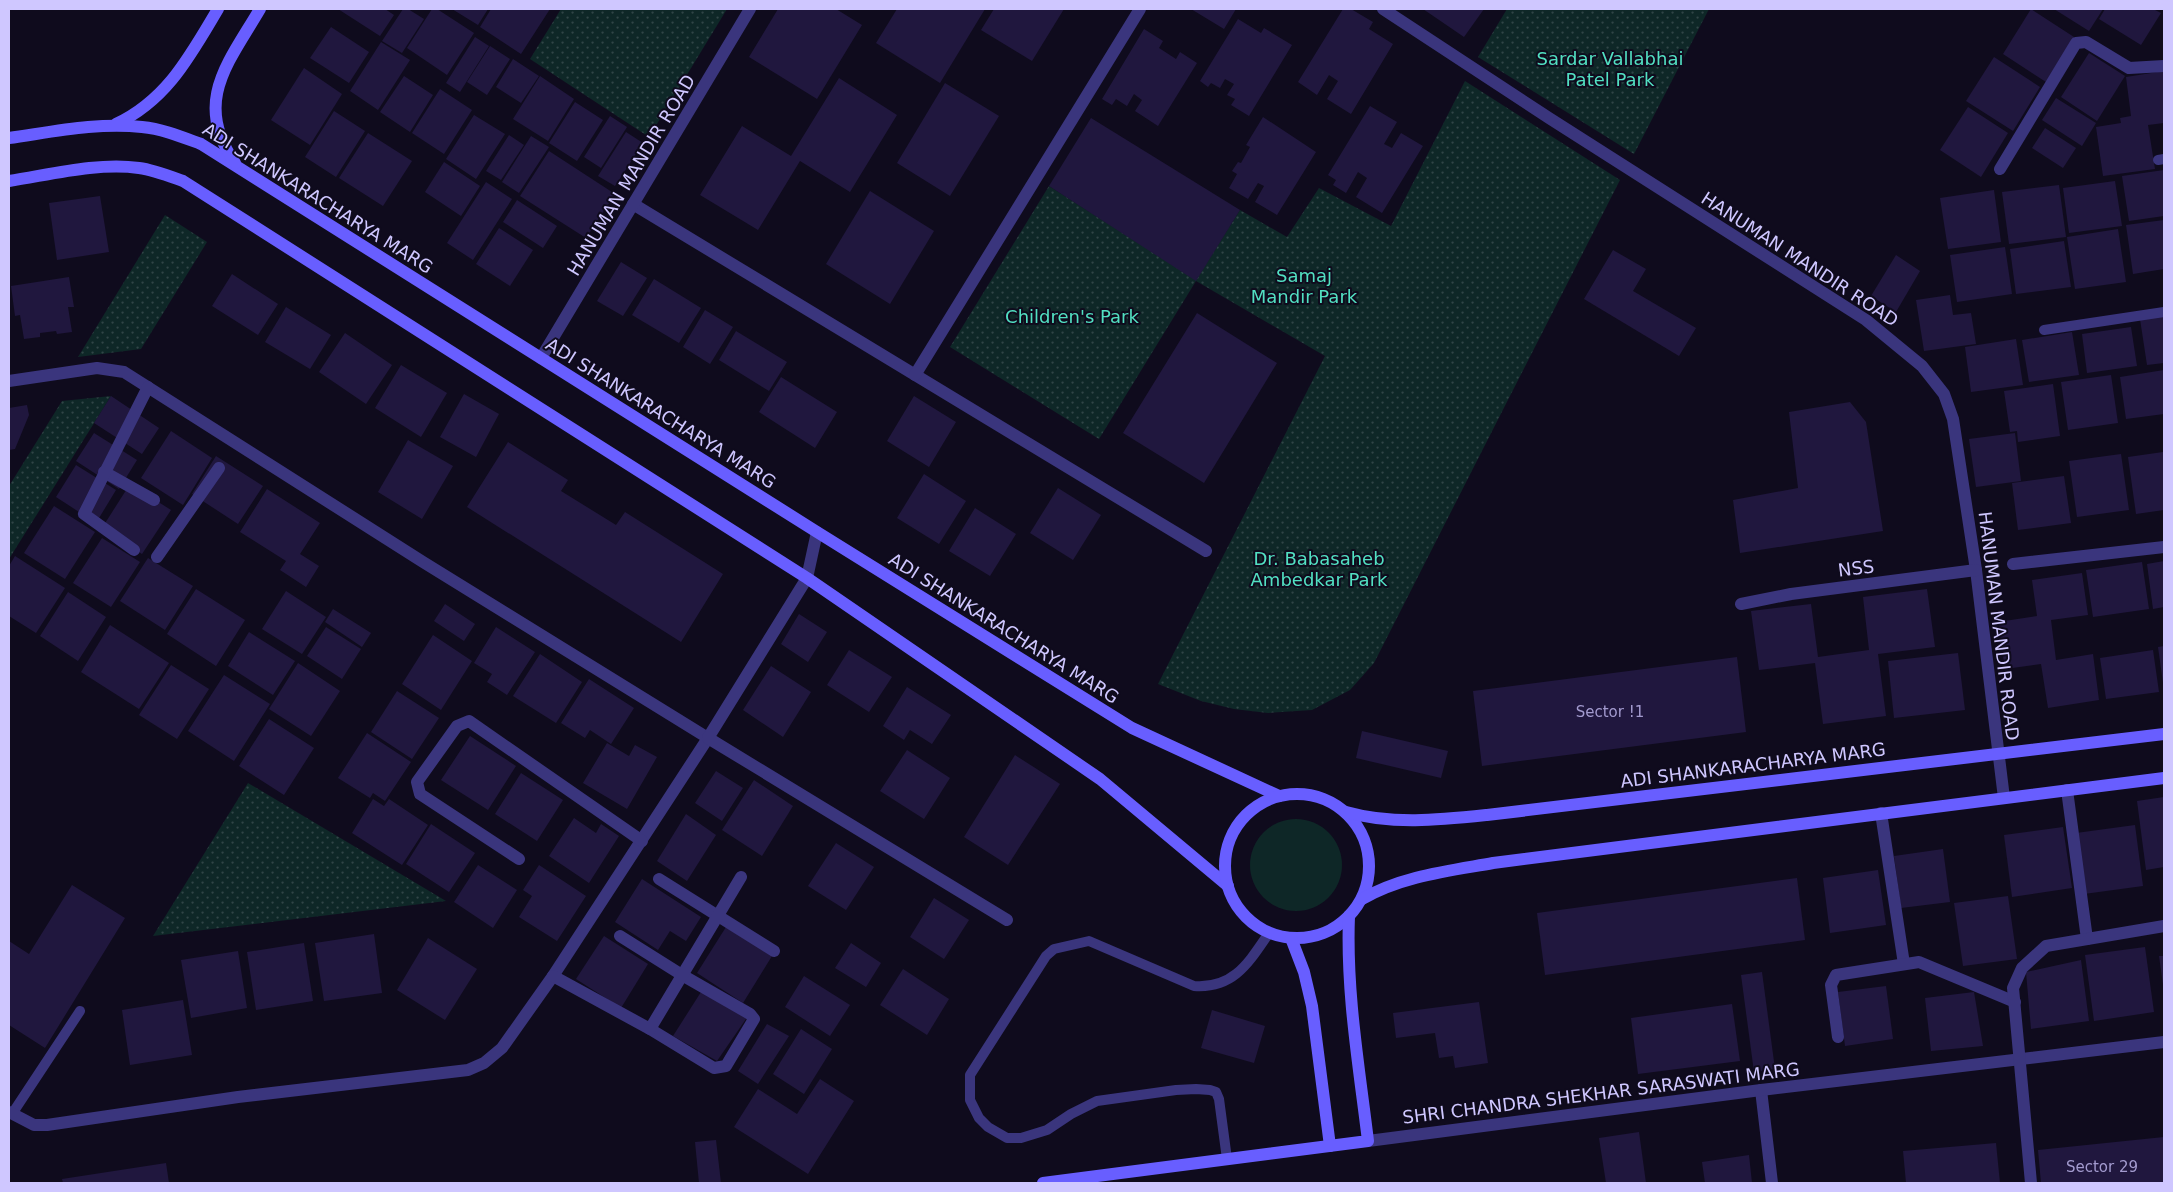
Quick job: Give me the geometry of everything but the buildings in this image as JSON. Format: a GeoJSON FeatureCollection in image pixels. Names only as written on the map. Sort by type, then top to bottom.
{"type":"FeatureCollection","features":[{"type":"Feature","properties":{"kind":"main road"},"geometry":{"type":"LineString","coordinates":[[113,125],[144,108],[169,85],[218,9]]}},
{"type":"Feature","properties":{"kind":"main road"},"geometry":{"type":"LineString","coordinates":[[237,166],[221,138],[216,112],[217,90],[220,77],[260,9]]}},
{"type":"Feature","properties":{"kind":"main road","name":"ADI SHANKARACHARYA MARG"},"geometry":{"type":"LineString","coordinates":[[9,138],[113,125],[144,127],[175,134],[201,144],[1132,728],[1279,796]]}},
{"type":"Feature","properties":{"kind":"main road"},"geometry":{"type":"LineString","coordinates":[[9,182],[115,166],[163,173],[183,182],[807,578],[1100,779],[1228,886]]}},
{"type":"Feature","properties":{"kind":"main road","name":"ADI SHANKARACHARYA MARG"},"geometry":{"type":"LineString","coordinates":[[1346,812],[1366,818],[1390,821],[1457,818],[2164,734]]}},
{"type":"Feature","properties":{"kind":"main road"},"geometry":{"type":"LineString","coordinates":[[1362,899],[1379,889],[1398,882],[1493,862],[2164,778]]}},
{"type":"Feature","properties":{"kind":"main road"},"geometry":{"type":"LineString","coordinates":[[1303,794],[1326,800],[1346,812],[1360,831],[1368,854],[1368,879],[1362,899],[1349,916],[1326,932],[1312,937],[1291,938],[1270,933],[1251,922],[1237,906],[1228,886],[1225,865],[1229,842],[1240,821],[1257,805],[1279,796],[1303,794]]}},
{"type":"Feature","properties":{"kind":"main road"},"geometry":{"type":"LineString","coordinates":[[1349,916],[1348,959],[1351,1002],[1368,1141]]}},
{"type":"Feature","properties":{"kind":"main road"},"geometry":{"type":"LineString","coordinates":[[1291,938],[1304,972],[1312,1006],[1330,1146]]}},
{"type":"Feature","properties":{"kind":"main road","name":"SHRI CHANDRA SHEKHAR SARASWATI MARG"},"geometry":{"type":"LineString","coordinates":[[1043,1183],[1368,1141]]}},
{"type":"Feature","properties":{"kind":"street","name":"HANUMAN MANDIR ROAD"},"geometry":{"type":"LineString","coordinates":[[541,358],[750,9]]}},
{"type":"Feature","properties":{"kind":"street"},"geometry":{"type":"LineString","coordinates":[[915,375],[1140,9]]}},
{"type":"Feature","properties":{"kind":"street","name":"HANUMAN MANDIR ROAD"},"geometry":{"type":"LineString","coordinates":[[1383,9],[1548,118],[1866,320],[1922,366],[1944,394],[1953,419],[1976,570],[2004,798]]}},
{"type":"Feature","properties":{"kind":"street"},"geometry":{"type":"LineString","coordinates":[[2000,169],[2076,43],[2086,42],[2128,68],[2164,66]]}},
{"type":"Feature","properties":{"kind":"street"},"geometry":{"type":"LineString","coordinates":[[633,204],[1206,551]]}},
{"type":"Feature","properties":{"kind":"street"},"geometry":{"type":"LineString","coordinates":[[9,381],[97,368],[124,372],[423,562],[1007,920]]}},
{"type":"Feature","properties":{"kind":"street"},"geometry":{"type":"LineString","coordinates":[[134,550],[84,514],[148,387]]}},
{"type":"Feature","properties":{"kind":"street"},"geometry":{"type":"LineString","coordinates":[[157,557],[219,468]]}},
{"type":"Feature","properties":{"kind":"street"},"geometry":{"type":"LineString","coordinates":[[104,472],[154,500]]}},
{"type":"Feature","properties":{"kind":"street"},"geometry":{"type":"LineString","coordinates":[[10,1113],[34,1125],[47,1125],[238,1097],[468,1070],[484,1062],[502,1048],[553,976],[708,738],[807,578],[817,532]]}},
{"type":"Feature","properties":{"kind":"street"},"geometry":{"type":"LineString","coordinates":[[2013,564],[2164,547]]}},
{"type":"Feature","properties":{"kind":"street","name":"NSS"},"geometry":{"type":"LineString","coordinates":[[1741,604],[1791,594],[1976,570]]}},
{"type":"Feature","properties":{"kind":"street"},"geometry":{"type":"LineString","coordinates":[[519,859],[420,794],[417,782],[457,726],[469,721],[642,841]]}},
{"type":"Feature","properties":{"kind":"street"},"geometry":{"type":"LineString","coordinates":[[2067,790],[2086,939]]}},
{"type":"Feature","properties":{"kind":"street"},"geometry":{"type":"LineString","coordinates":[[1881,813],[1904,964]]}},
{"type":"Feature","properties":{"kind":"street"},"geometry":{"type":"LineString","coordinates":[[650,1029],[741,878]]}},
{"type":"Feature","properties":{"kind":"street"},"geometry":{"type":"LineString","coordinates":[[659,879],[774,951]]}},
{"type":"Feature","properties":{"kind":"street"},"geometry":{"type":"LineString","coordinates":[[2031,1183],[2013,988],[2022,968],[2046,946],[2164,926]]}},
{"type":"Feature","properties":{"kind":"street"},"geometry":{"type":"LineString","coordinates":[[553,976],[650,1029],[714,1068],[726,1066],[754,1019],[750,1014],[682,975],[620,936]]}},
{"type":"Feature","properties":{"kind":"street"},"geometry":{"type":"LineString","coordinates":[[1838,1037],[1831,985],[1836,975],[1919,962],[1935,967],[2015,1002]]}},
{"type":"Feature","properties":{"kind":"street","name":"SHRI CHANDRA SHEKHAR SARASWATI MARG"},"geometry":{"type":"LineString","coordinates":[[1368,1141],[1761,1090],[2164,1042]]}},
{"type":"Feature","properties":{"kind":"street"},"geometry":{"type":"LineString","coordinates":[[1761,1090],[1772,1183]]}},
{"type":"Feature","properties":{"kind":"lane"},"geometry":{"type":"LineString","coordinates":[[2044,330],[2164,312]]}},
{"type":"Feature","properties":{"kind":"lane"},"geometry":{"type":"LineString","coordinates":[[1228,1159],[1219,1098],[1216,1092],[1210,1090],[1176,1090],[1098,1101],[1071,1114],[1047,1130],[1028,1136],[1007,1138],[988,1127],[979,1118],[970,1100],[970,1075],[1046,956],[1054,949],[1089,941],[1194,986],[1208,987],[1237,975],[1248,964],[1270,933]]}},
{"type":"Feature","properties":{"kind":"lane"},"geometry":{"type":"LineString","coordinates":[[10,1113],[80,1011]]}},
{"type":"Feature","properties":{"kind":"green space"},"geometry":{"type":"Polygon","coordinates":[[[561,9],[727,9],[649,137],[530,59],[561,9]]]}},
{"type":"Feature","properties":{"kind":"green space","name":"Sardar Vallabhai Patel Park"},"geometry":{"type":"Polygon","coordinates":[[[1507,9],[1709,9],[1634,154],[1478,57],[1507,9]]]}},
{"type":"Feature","properties":{"kind":"green space","name":"Dr. Babasaheb Ambedkar Park"},"geometry":{"type":"Polygon","coordinates":[[[1465,81],[1620,180],[1374,663],[1350,690],[1312,710],[1268,713],[1234,709],[1201,701],[1158,684],[1325,356],[1196,281],[1099,439],[950,347],[1049,186],[1196,280],[1240,210],[1287,237],[1319,188],[1391,226],[1465,81]]]}},
{"type":"Feature","properties":{"kind":"green space"},"geometry":{"type":"Polygon","coordinates":[[[165,215],[207,242],[141,349],[78,357],[165,215]]]}},
{"type":"Feature","properties":{"kind":"green space"},"geometry":{"type":"Polygon","coordinates":[[[111,396],[9,559],[9,486],[62,401],[111,396]]]}},
{"type":"Feature","properties":{"kind":"green space"},"geometry":{"type":"Polygon","coordinates":[[[248,783],[446,901],[153,936],[248,783]]]}},
{"type":"Feature","properties":{"kind":"green space"},"geometry":{"type":"Polygon","coordinates":[[[1296,819],[1314,822],[1329,832],[1339,847],[1342,865],[1339,883],[1329,898],[1314,908],[1296,911],[1278,908],[1263,898],[1253,883],[1250,865],[1253,847],[1263,832],[1278,822],[1296,819]]]}},
{"type":"Feature","properties":{"kind":"park label","name":"Samaj Mandir Park"},"geometry":{"type":"Point","coordinates":[1304,285]}},
{"type":"Feature","properties":{"kind":"park label","name":"Children's Park"},"geometry":{"type":"Point","coordinates":[1072,316]}}]}
